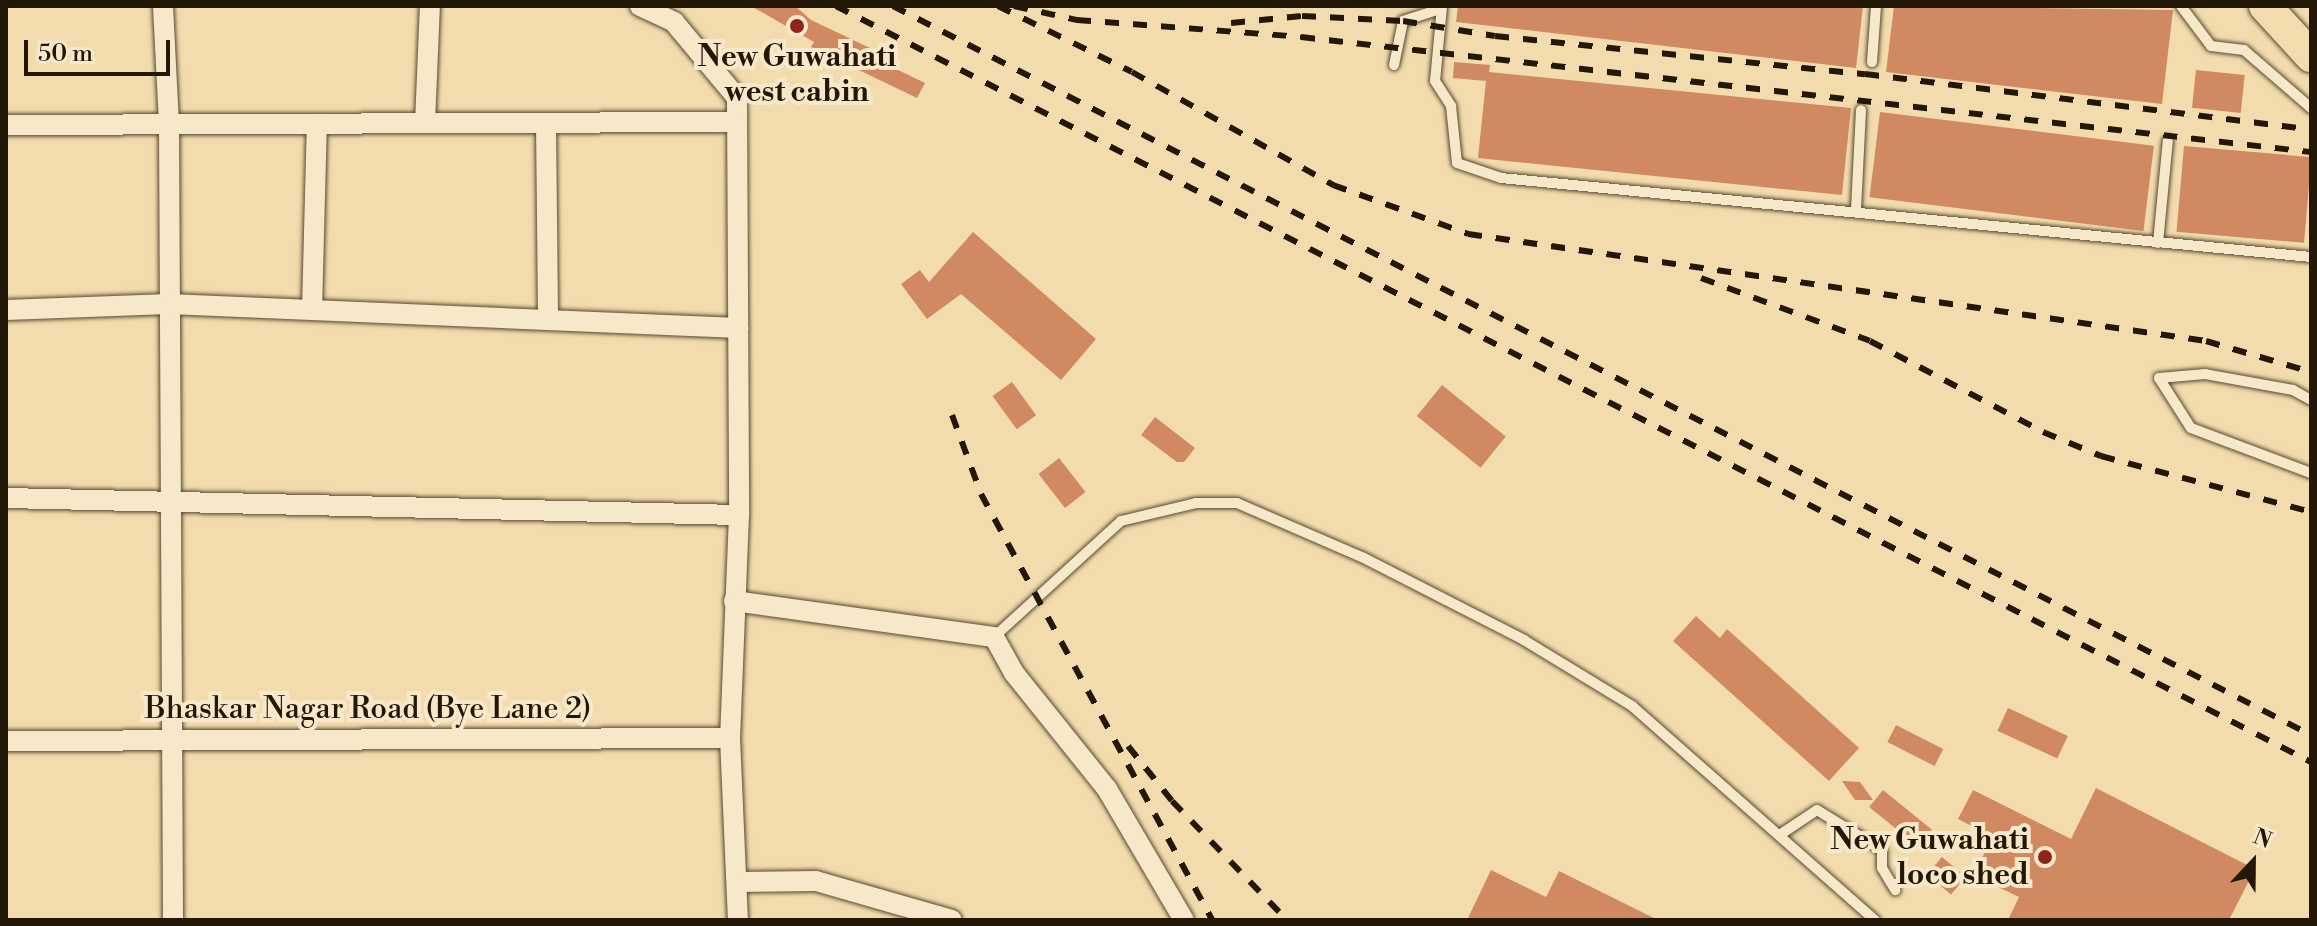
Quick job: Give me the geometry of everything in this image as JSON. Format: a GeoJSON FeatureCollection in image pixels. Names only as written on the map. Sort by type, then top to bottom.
{"type":"FeatureCollection","features":[{"type":"Feature","properties":{"kind":"main road"},"geometry":{"type":"LineString","coordinates":[[2265,6],[2311,56]]}},
{"type":"Feature","properties":{"kind":"main road"},"geometry":{"type":"LineString","coordinates":[[2290,6],[2311,28]]}},
{"type":"Feature","properties":{"kind":"street"},"geometry":{"type":"LineString","coordinates":[[163,6],[169,124],[173,920]]}},
{"type":"Feature","properties":{"kind":"street"},"geometry":{"type":"LineString","coordinates":[[425,123],[430,6]]}},
{"type":"Feature","properties":{"kind":"street"},"geometry":{"type":"LineString","coordinates":[[640,6],[674,22],[737,98],[739,515],[730,738],[739,882],[738,920]]}},
{"type":"Feature","properties":{"kind":"street"},"geometry":{"type":"LineString","coordinates":[[6,125],[736,122]]}},
{"type":"Feature","properties":{"kind":"street"},"geometry":{"type":"LineString","coordinates":[[546,123],[548,320]]}},
{"type":"Feature","properties":{"kind":"street"},"geometry":{"type":"LineString","coordinates":[[312,310],[317,124]]}},
{"type":"Feature","properties":{"kind":"street"},"geometry":{"type":"LineString","coordinates":[[6,310],[169,304],[738,328]]}},
{"type":"Feature","properties":{"kind":"street"},"geometry":{"type":"LineString","coordinates":[[6,498],[170,498],[739,515]]}},
{"type":"Feature","properties":{"kind":"street"},"geometry":{"type":"LineString","coordinates":[[734,601],[994,637],[1014,673],[1107,789],[1181,919]]}},
{"type":"Feature","properties":{"kind":"street","name":"Bhaskar Nagar Road (Bye Lane 2)"},"geometry":{"type":"LineString","coordinates":[[6,741],[730,738]]}},
{"type":"Feature","properties":{"kind":"street"},"geometry":{"type":"LineString","coordinates":[[739,882],[816,881],[952,920]]}},
{"type":"Feature","properties":{"kind":"lane"},"geometry":{"type":"LineString","coordinates":[[1872,62],[1876,6]]}},
{"type":"Feature","properties":{"kind":"lane"},"geometry":{"type":"LineString","coordinates":[[2181,6],[2211,46],[2244,50],[2311,108]]}},
{"type":"Feature","properties":{"kind":"lane"},"geometry":{"type":"LineString","coordinates":[[1394,65],[1403,21],[1441,7],[1444,27],[1435,81],[1451,106],[1457,163],[1501,178],[1856,209],[2311,257]]}},
{"type":"Feature","properties":{"kind":"lane"},"geometry":{"type":"LineString","coordinates":[[1856,209],[1861,110]]}},
{"type":"Feature","properties":{"kind":"lane"},"geometry":{"type":"LineString","coordinates":[[2158,243],[2168,140]]}},
{"type":"Feature","properties":{"kind":"lane"},"geometry":{"type":"LineString","coordinates":[[2311,400],[2293,390],[2205,374],[2159,378],[2191,428],[2311,473]]}},
{"type":"Feature","properties":{"kind":"lane"},"geometry":{"type":"LineString","coordinates":[[994,637],[1121,521],[1196,503],[1237,503],[1364,558],[1524,640],[1632,706],[1781,834],[1875,920]]}},
{"type":"Feature","properties":{"kind":"lane"},"geometry":{"type":"LineString","coordinates":[[1781,834],[1817,810],[1882,850],[1882,868],[1895,890]]}},
{"type":"Feature","properties":{"kind":"building"},"geometry":{"type":"Polygon","coordinates":[[[751,6],[795,6],[811,20],[870,48],[867,55],[925,83],[917,98],[811,47],[814,42],[751,6]]]}},
{"type":"Feature","properties":{"kind":"building"},"geometry":{"type":"Polygon","coordinates":[[[1458,6],[1863,6],[1856,68],[1456,22],[1458,6]]]}},
{"type":"Feature","properties":{"kind":"building"},"geometry":{"type":"Polygon","coordinates":[[[1894,6],[2173,10],[2162,104],[1886,72],[1894,6]]]}},
{"type":"Feature","properties":{"kind":"building"},"geometry":{"type":"Polygon","coordinates":[[[1454,62],[1490,65],[1489,72],[1851,108],[1842,195],[1478,158],[1486,81],[1453,78],[1454,62]]]}},
{"type":"Feature","properties":{"kind":"building"},"geometry":{"type":"Polygon","coordinates":[[[2196,70],[2245,75],[2241,113],[2192,108],[2196,70]]]}},
{"type":"Feature","properties":{"kind":"building"},"geometry":{"type":"Polygon","coordinates":[[[1880,112],[2154,146],[2143,231],[1870,197],[1880,112]]]}},
{"type":"Feature","properties":{"kind":"building"},"geometry":{"type":"Polygon","coordinates":[[[2184,146],[2311,157],[2304,243],[2177,232],[2184,146]]]}},
{"type":"Feature","properties":{"kind":"building"},"geometry":{"type":"Polygon","coordinates":[[[973,232],[1096,339],[1061,380],[961,294],[927,319],[901,284],[920,270],[929,282],[973,232]]]}},
{"type":"Feature","properties":{"kind":"building"},"geometry":{"type":"Polygon","coordinates":[[[1012,382],[1036,415],[1017,429],[993,396],[1012,382]]]}},
{"type":"Feature","properties":{"kind":"building"},"geometry":{"type":"Polygon","coordinates":[[[1442,385],[1506,437],[1481,468],[1417,416],[1442,385]]]}},
{"type":"Feature","properties":{"kind":"building"},"geometry":{"type":"Polygon","coordinates":[[[1155,417],[1195,448],[1184,462],[1177,462],[1141,435],[1155,417]]]}},
{"type":"Feature","properties":{"kind":"building"},"geometry":{"type":"Polygon","coordinates":[[[1059,458],[1085,492],[1065,508],[1039,474],[1059,458]]]}},
{"type":"Feature","properties":{"kind":"building"},"geometry":{"type":"Polygon","coordinates":[[[1696,616],[1720,638],[1727,629],[1859,748],[1829,781],[1673,641],[1696,616]]]}},
{"type":"Feature","properties":{"kind":"building"},"geometry":{"type":"Polygon","coordinates":[[[2008,708],[2068,736],[2057,759],[1997,731],[2008,708]]]}},
{"type":"Feature","properties":{"kind":"building"},"geometry":{"type":"Polygon","coordinates":[[[1896,725],[1943,749],[1935,766],[1887,742],[1896,725]]]}},
{"type":"Feature","properties":{"kind":"building"},"geometry":{"type":"Polygon","coordinates":[[[1842,781],[1860,782],[1873,800],[1855,800],[1842,781]]]}},
{"type":"Feature","properties":{"kind":"building","name":"New Guwahati loco shed"},"geometry":{"type":"Polygon","coordinates":[[[2096,788],[2255,869],[2229,920],[2008,920],[2019,897],[1973,875],[1993,837],[1958,819],[1973,790],[2071,839],[2096,788]]]}},
{"type":"Feature","properties":{"kind":"building"},"geometry":{"type":"Polygon","coordinates":[[[1883,790],[1932,830],[1918,847],[1869,807],[1883,790]]]}},
{"type":"Feature","properties":{"kind":"building"},"geometry":{"type":"Polygon","coordinates":[[[1942,857],[1966,877],[1951,895],[1927,875],[1942,857]]]}},
{"type":"Feature","properties":{"kind":"building"},"geometry":{"type":"Polygon","coordinates":[[[1491,870],[1546,897],[1559,871],[1658,920],[1467,920],[1491,870]]]}},
{"type":"Feature","properties":{"kind":"railway"},"geometry":{"type":"LineString","coordinates":[[836,6],[2311,762]]}},
{"type":"Feature","properties":{"kind":"railway"},"geometry":{"type":"LineString","coordinates":[[893,6],[2311,735]]}},
{"type":"Feature","properties":{"kind":"railway"},"geometry":{"type":"LineString","coordinates":[[998,6],[1132,72],[1333,185],[1468,234],[2206,341],[2311,372]]}},
{"type":"Feature","properties":{"kind":"railway"},"geometry":{"type":"LineString","coordinates":[[1014,6],[1077,20],[1301,37],[2311,152]]}},
{"type":"Feature","properties":{"kind":"railway"},"geometry":{"type":"LineString","coordinates":[[1231,23],[1302,16],[1403,21],[1495,36],[1865,74],[2309,129]]}},
{"type":"Feature","properties":{"kind":"railway"},"geometry":{"type":"LineString","coordinates":[[1701,278],[1870,341],[2043,432],[2101,456],[2311,512]]}},
{"type":"Feature","properties":{"kind":"railway"},"geometry":{"type":"LineString","coordinates":[[952,415],[981,494],[1212,920]]}},
{"type":"Feature","properties":{"kind":"railway"},"geometry":{"type":"LineString","coordinates":[[1128,746],[1172,801],[1287,920]]}},
{"type":"Feature","properties":{"kind":"place","name":"New Guwahati west cabin"},"geometry":{"type":"Point","coordinates":[797,26]}},
{"type":"Feature","properties":{"kind":"place","name":"New Guwahati loco shed"},"geometry":{"type":"Point","coordinates":[2045,857]}}]}
